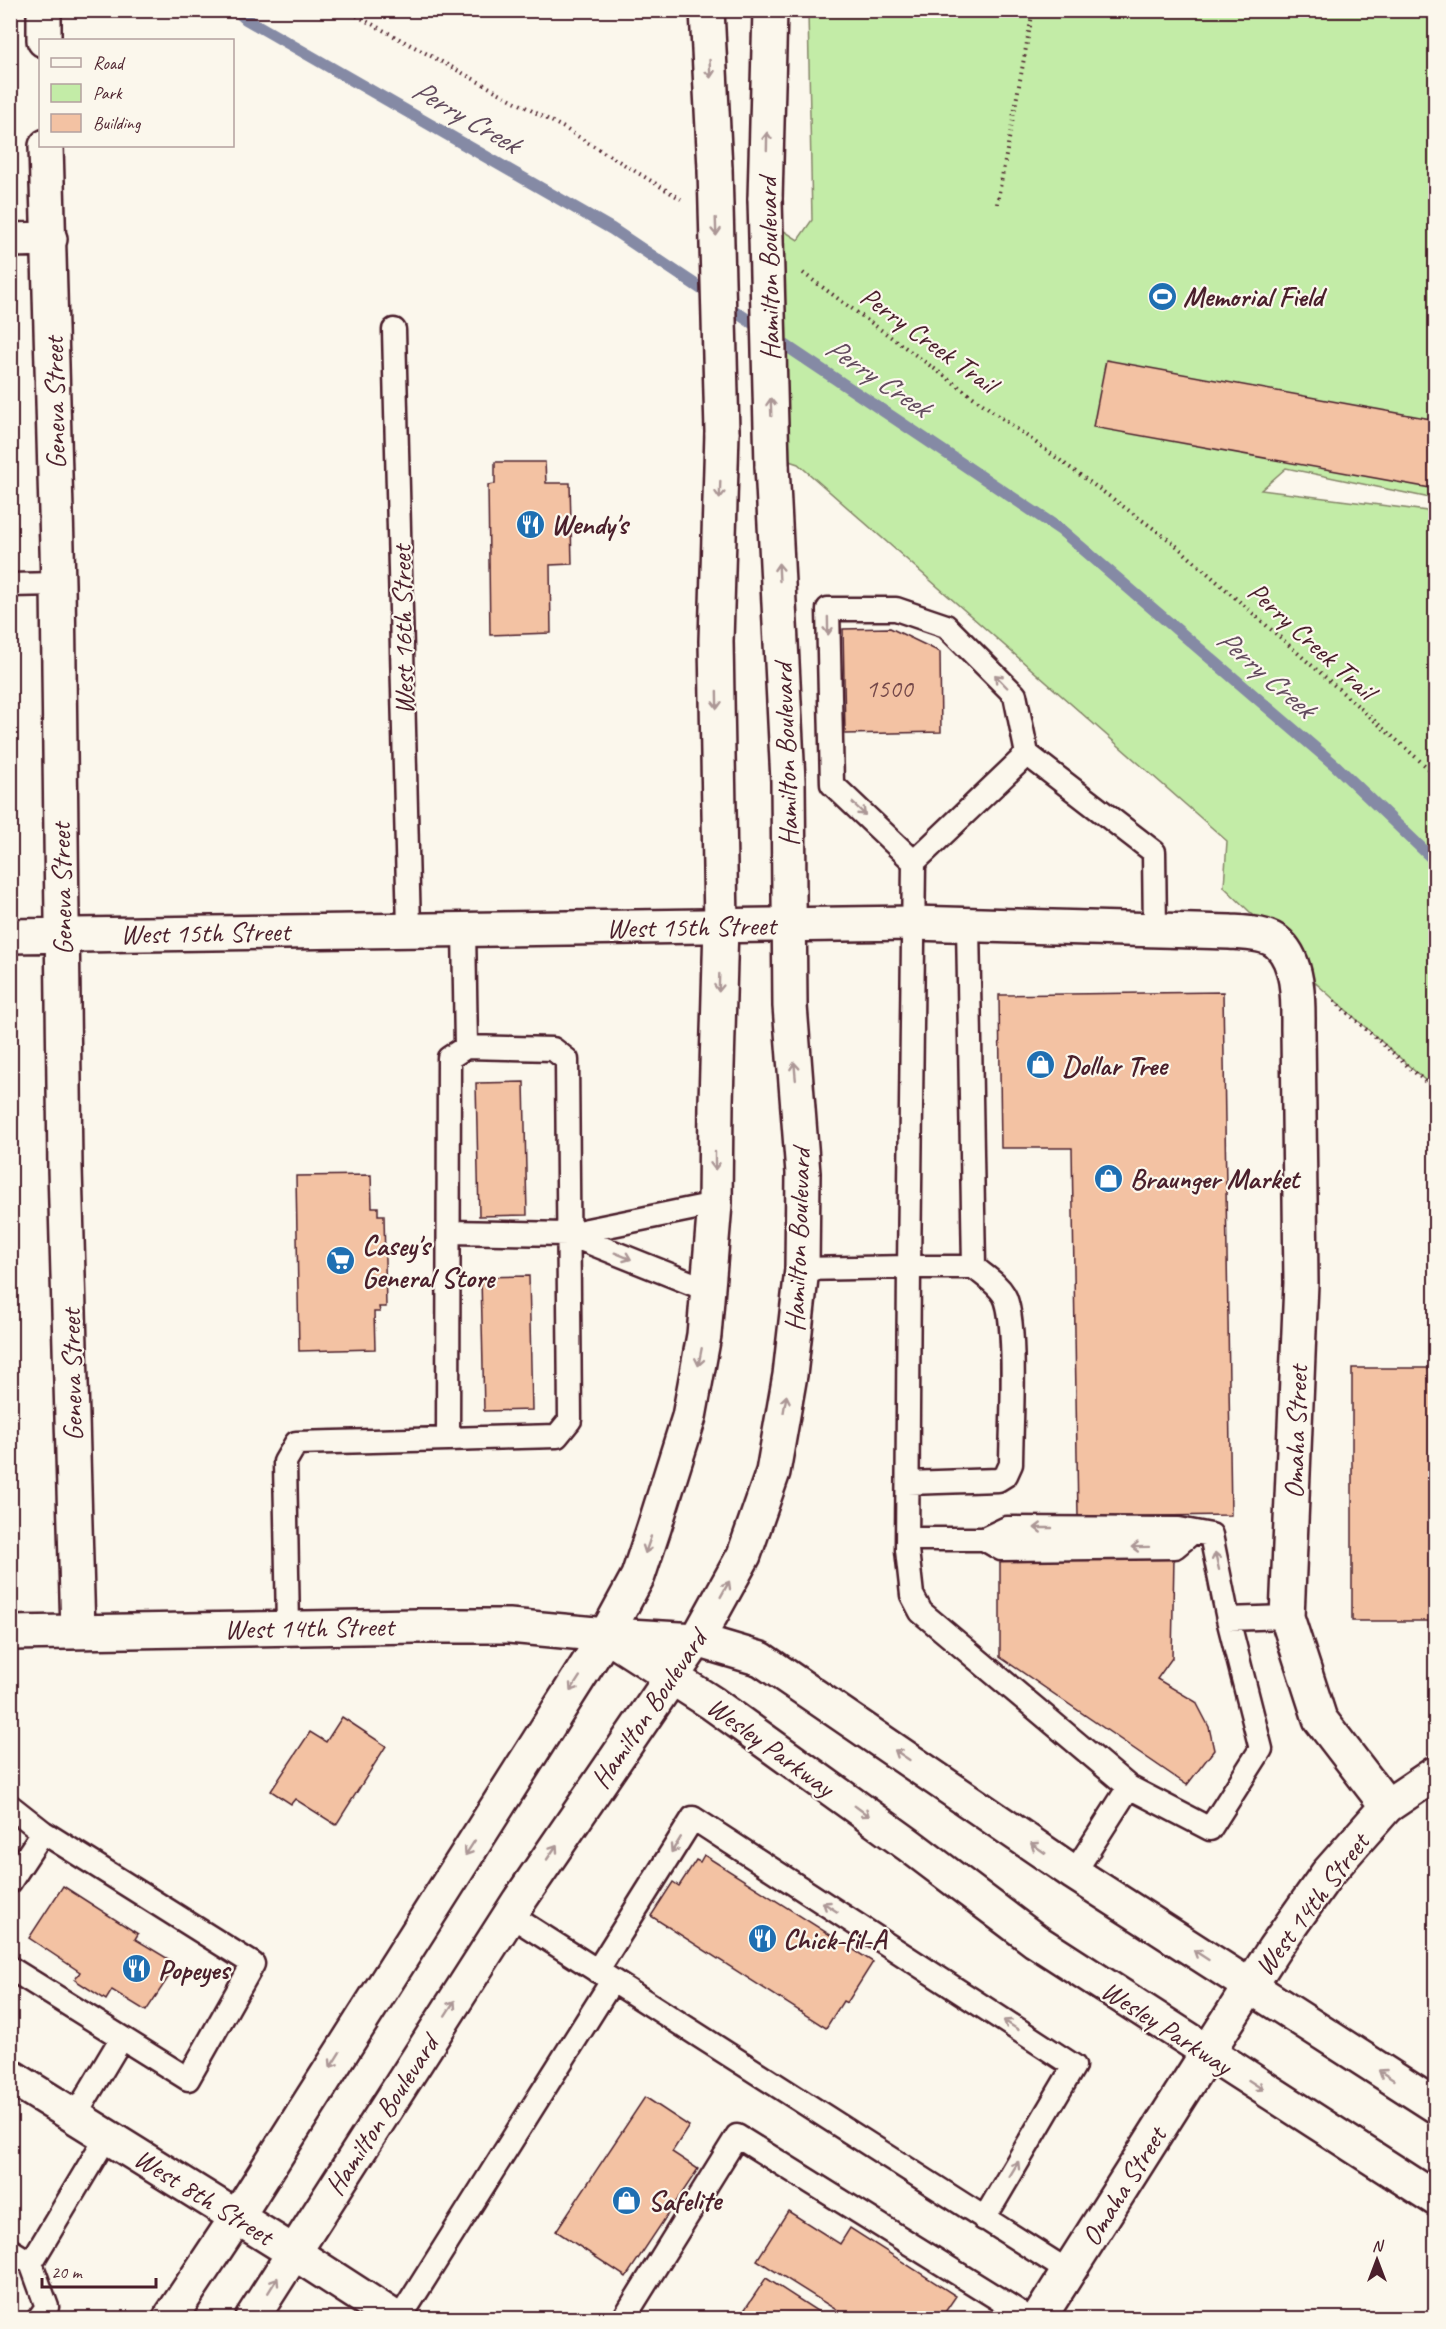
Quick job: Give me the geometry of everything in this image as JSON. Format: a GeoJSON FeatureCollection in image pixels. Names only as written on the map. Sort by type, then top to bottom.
{"type":"FeatureCollection","features":[{"type":"Feature","properties":{"kind":"main road","name":"Hamilton Boulevard"},"geometry":{"type":"LineString","coordinates":[[170,2319],[606,1635],[638,1576],[689,1417],[704,1335],[715,1204],[721,925],[716,642],[722,432],[715,169],[707,10]]}},
{"type":"Feature","properties":{"kind":"main road","name":"Hamilton Boulevard"},"geometry":{"type":"LineString","coordinates":[[252,2319],[510,1915],[697,1640],[744,1555],[773,1472],[790,1375],[802,1269],[803,1173],[790,1006],[788,781],[772,465],[765,199],[770,10]]}},
{"type":"Feature","properties":{"kind":"main road","name":"Geneva Street"},"geometry":{"type":"LineString","coordinates":[[46,147],[58,584],[61,934],[78,1632]]}},
{"type":"Feature","properties":{"kind":"main road"},"geometry":{"type":"LineString","coordinates":[[10,240],[50,239]]}},
{"type":"Feature","properties":{"kind":"main road","name":"West 15th Street"},"geometry":{"type":"LineString","coordinates":[[10,936],[914,923],[1230,932],[1257,934],[1279,943],[1291,963],[1298,997],[1298,1030]]}},
{"type":"Feature","properties":{"kind":"main road","name":"Omaha Street"},"geometry":{"type":"LineString","coordinates":[[1298,1030],[1301,1283],[1287,1617],[1320,1719],[1387,1806]]}},
{"type":"Feature","properties":{"kind":"main road","name":"West 14th Street"},"geometry":{"type":"LineString","coordinates":[[10,1634],[288,1627],[509,1626],[606,1635]]}},
{"type":"Feature","properties":{"kind":"main road","name":"Wesley Parkway"},"geometry":{"type":"LineString","coordinates":[[606,1635],[697,1640],[761,1659],[1074,1873],[1436,2106]]}},
{"type":"Feature","properties":{"kind":"main road","name":"Wesley Parkway"},"geometry":{"type":"LineString","coordinates":[[606,1635],[673,1676],[909,1845],[1036,1941],[1436,2199]]}},
{"type":"Feature","properties":{"kind":"main road","name":"West 14th Street"},"geometry":{"type":"LineString","coordinates":[[1207,2053],[1327,1874],[1387,1806],[1436,1773]]}},
{"type":"Feature","properties":{"kind":"main road","name":"Omaha Street"},"geometry":{"type":"LineString","coordinates":[[1039,2319],[1207,2053]]}},
{"type":"Feature","properties":{"kind":"main road","name":"West 8th Street"},"geometry":{"type":"LineString","coordinates":[[10,2076],[293,2252],[395,2319]]}},
{"type":"Feature","properties":{"kind":"lane","name":"West 16th Street"},"geometry":{"type":"LineString","coordinates":[[394,330],[409,929]]}},
{"type":"Feature","properties":{"kind":"lane"},"geometry":{"type":"LineString","coordinates":[[10,585],[58,584]]}},
{"type":"Feature","properties":{"kind":"lane"},"geometry":{"type":"LineString","coordinates":[[914,862],[832,784],[828,609],[896,609],[946,626],[1015,696],[1027,754],[1154,852],[1155,931]]}},
{"type":"Feature","properties":{"kind":"lane"},"geometry":{"type":"LineString","coordinates":[[908,1539],[984,1539],[1006,1528],[1179,1529],[1211,1535],[1228,1619],[1261,1749],[1210,1829],[1129,1787],[921,1612],[912,1595],[908,1567],[908,1539],[908,1483],[914,862],[1027,754]]}},
{"type":"Feature","properties":{"kind":"lane"},"geometry":{"type":"LineString","coordinates":[[968,925],[974,1267]]}},
{"type":"Feature","properties":{"kind":"lane"},"geometry":{"type":"LineString","coordinates":[[464,929],[466,1047]]}},
{"type":"Feature","properties":{"kind":"lane"},"geometry":{"type":"LineString","coordinates":[[288,1627],[285,1462],[296,1443],[448,1440],[557,1436],[570,1420],[567,1060],[553,1049],[466,1047],[448,1058],[448,1440]]}},
{"type":"Feature","properties":{"kind":"lane"},"geometry":{"type":"LineString","coordinates":[[448,1232],[568,1234],[715,1204]]}},
{"type":"Feature","properties":{"kind":"lane"},"geometry":{"type":"LineString","coordinates":[[568,1234],[708,1290]]}},
{"type":"Feature","properties":{"kind":"lane"},"geometry":{"type":"LineString","coordinates":[[802,1269],[974,1267],[995,1284],[1005,1297],[1011,1324],[1011,1464],[1006,1475],[998,1480],[908,1483]]}},
{"type":"Feature","properties":{"kind":"lane"},"geometry":{"type":"LineString","coordinates":[[1228,1619],[1287,1617]]}},
{"type":"Feature","properties":{"kind":"lane"},"geometry":{"type":"LineString","coordinates":[[1074,1873],[1129,1787]]}},
{"type":"Feature","properties":{"kind":"lane"},"geometry":{"type":"LineString","coordinates":[[10,1806],[43,1832],[253,1964],[188,2079],[10,1968]]}},
{"type":"Feature","properties":{"kind":"lane"},"geometry":{"type":"LineString","coordinates":[[400,2319],[604,1976],[693,1818],[1074,2066],[984,2219]]}},
{"type":"Feature","properties":{"kind":"lane"},"geometry":{"type":"LineString","coordinates":[[10,1882],[43,1832]]}},
{"type":"Feature","properties":{"kind":"lane"},"geometry":{"type":"LineString","coordinates":[[510,1915],[1069,2272]]}},
{"type":"Feature","properties":{"kind":"lane"},"geometry":{"type":"LineString","coordinates":[[75,2116],[121,2039]]}},
{"type":"Feature","properties":{"kind":"lane"},"geometry":{"type":"LineString","coordinates":[[31,2263],[107,2136]]}},
{"type":"Feature","properties":{"kind":"lane"},"geometry":{"type":"LineString","coordinates":[[624,2319],[737,2136],[1029,2319]]}},
{"type":"Feature","properties":{"kind":"lane"},"geometry":{"type":"LineString","coordinates":[[10,2250],[31,2263],[46,2307],[39,2319]]}},
{"type":"Feature","properties":{"kind":"path"},"geometry":{"type":"LineString","coordinates":[[346,10],[564,128],[685,202]]}},
{"type":"Feature","properties":{"kind":"path"},"geometry":{"type":"LineString","coordinates":[[997,204],[1033,10]]}},
{"type":"Feature","properties":{"kind":"path","name":"Perry Creek Trail"},"geometry":{"type":"LineString","coordinates":[[797,269],[817,281],[1172,542],[1436,775]]}},
{"type":"Feature","properties":{"kind":"path"},"geometry":{"type":"LineString","coordinates":[[1334,1001],[1436,1091]]}},
{"type":"Feature","properties":{"kind":"green space"},"geometry":{"type":"Polygon","coordinates":[[[808,11],[1435,11],[1435,499],[1286,468],[1261,490],[1435,512],[1435,1089],[1292,962],[1280,941],[1224,887],[1227,841],[798,464],[771,455],[761,216],[798,240],[812,220],[808,11]]]}},
{"type":"Feature","properties":{"kind":"building"},"geometry":{"type":"Polygon","coordinates":[[[1106,360],[1436,420],[1436,489],[1093,427],[1106,360]]]}},
{"type":"Feature","properties":{"kind":"building","name":"Wendy's"},"geometry":{"type":"Polygon","coordinates":[[[495,462],[545,462],[546,483],[570,483],[572,564],[550,565],[551,633],[490,635],[488,485],[495,484],[495,462]]]}},
{"type":"Feature","properties":{"kind":"building"},"geometry":{"type":"Polygon","coordinates":[[[890,628],[940,652],[941,732],[845,734],[843,629],[890,628]]]}},
{"type":"Feature","properties":{"kind":"building"},"geometry":{"type":"Polygon","coordinates":[[[1223,992],[1231,1515],[1078,1517],[1072,1148],[1001,1148],[999,995],[1223,992]]]}},
{"type":"Feature","properties":{"kind":"building"},"geometry":{"type":"Polygon","coordinates":[[[524,1082],[527,1215],[479,1216],[476,1083],[524,1082]]]}},
{"type":"Feature","properties":{"kind":"building"},"geometry":{"type":"Polygon","coordinates":[[[371,1175],[372,1207],[378,1207],[378,1215],[384,1215],[386,1307],[379,1307],[380,1312],[374,1312],[375,1349],[299,1351],[296,1176],[371,1175]]]}},
{"type":"Feature","properties":{"kind":"building"},"geometry":{"type":"Polygon","coordinates":[[[529,1276],[532,1410],[484,1411],[481,1277],[529,1276]]]}},
{"type":"Feature","properties":{"kind":"building"},"geometry":{"type":"Polygon","coordinates":[[[1352,1368],[1436,1368],[1436,1621],[1352,1621],[1352,1368]]]}},
{"type":"Feature","properties":{"kind":"building"},"geometry":{"type":"Polygon","coordinates":[[[1174,1558],[1172,1658],[1157,1679],[1196,1702],[1209,1727],[1214,1750],[1187,1785],[1000,1657],[1000,1559],[1174,1558]]]}},
{"type":"Feature","properties":{"kind":"building"},"geometry":{"type":"Polygon","coordinates":[[[342,1717],[386,1746],[336,1825],[295,1799],[291,1804],[271,1791],[310,1732],[326,1742],[342,1717]]]}},
{"type":"Feature","properties":{"kind":"building","name":"Chick-fil-A"},"geometry":{"type":"Polygon","coordinates":[[[704,1855],[873,1962],[847,2003],[843,2001],[826,2028],[651,1916],[673,1882],[679,1886],[696,1860],[700,1862],[704,1855]]]}},
{"type":"Feature","properties":{"kind":"building"},"geometry":{"type":"Polygon","coordinates":[[[63,1886],[138,1934],[135,1939],[170,1960],[165,1967],[172,1972],[146,2011],[112,1990],[106,2000],[75,1980],[80,1972],[29,1938],[63,1886]]]}},
{"type":"Feature","properties":{"kind":"building","name":"Safelite"},"geometry":{"type":"Polygon","coordinates":[[[645,2097],[689,2126],[672,2152],[698,2169],[626,2277],[556,2231],[645,2097]]]}},
{"type":"Feature","properties":{"kind":"building"},"geometry":{"type":"Polygon","coordinates":[[[788,2211],[840,2244],[850,2228],[956,2296],[941,2318],[849,2318],[757,2260],[788,2211]]]}},
{"type":"Feature","properties":{"kind":"building"},"geometry":{"type":"Polygon","coordinates":[[[766,2278],[828,2318],[739,2318],[766,2278]]]}},
{"type":"Feature","properties":{"kind":"waterway","name":"Perry Creek"},"geometry":{"type":"LineString","coordinates":[[236,10],[246,19],[612,229],[1061,530],[1336,766],[1436,862]]}},
{"type":"Feature","properties":{"kind":"place","name":"Memorial Field"},"geometry":{"type":"Point","coordinates":[1162,296]}},
{"type":"Feature","properties":{"kind":"place","name":"Wendy's"},"geometry":{"type":"Point","coordinates":[530,524]}},
{"type":"Feature","properties":{"kind":"place","name":"Dollar Tree"},"geometry":{"type":"Point","coordinates":[1041,1065]}},
{"type":"Feature","properties":{"kind":"place","name":"Braunger Market"},"geometry":{"type":"Point","coordinates":[1109,1178]}},
{"type":"Feature","properties":{"kind":"place","name":"Casey's General Store"},"geometry":{"type":"Point","coordinates":[341,1261]}},
{"type":"Feature","properties":{"kind":"place","name":"Chick-fil-A"},"geometry":{"type":"Point","coordinates":[762,1939]}},
{"type":"Feature","properties":{"kind":"place","name":"Popeyes"},"geometry":{"type":"Point","coordinates":[137,1969]}},
{"type":"Feature","properties":{"kind":"place","name":"Safelite"},"geometry":{"type":"Point","coordinates":[627,2200]}}]}
